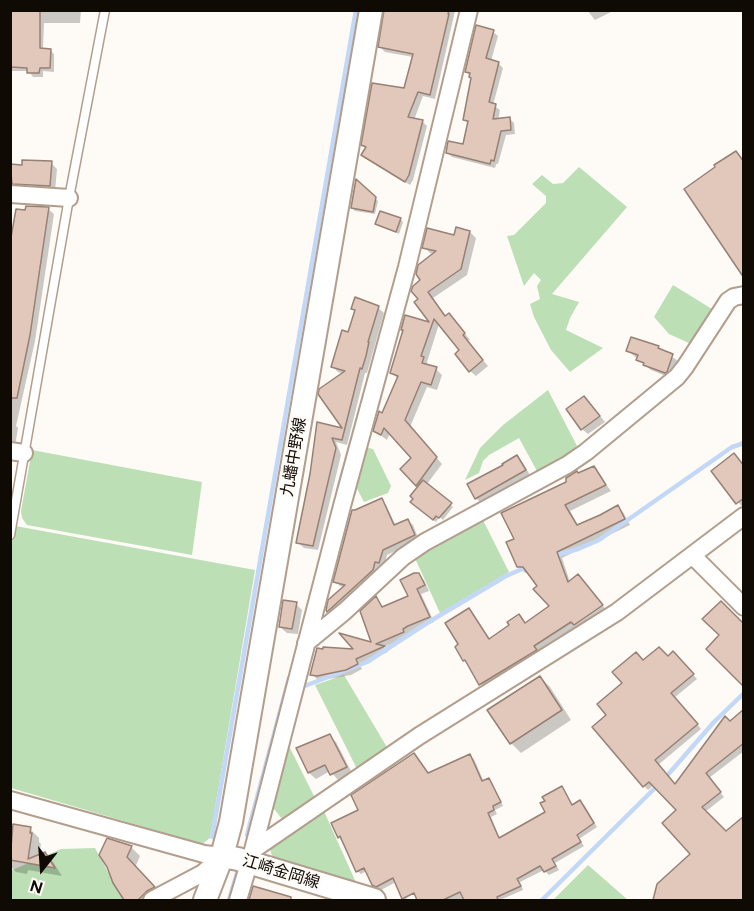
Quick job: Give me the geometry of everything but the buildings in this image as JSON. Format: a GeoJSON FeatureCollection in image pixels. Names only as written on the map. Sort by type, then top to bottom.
{"type":"FeatureCollection","features":[{"type":"Feature","properties":{"kind":"main road","name":"九蟠中野線"},"geometry":{"type":"LineString","coordinates":[[206,900],[222,856],[233,811],[371,10]]}},
{"type":"Feature","properties":{"kind":"main road","name":"江崎金岡線"},"geometry":{"type":"LineString","coordinates":[[222,856],[251,856],[374,900]]}},
{"type":"Feature","properties":{"kind":"street"},"geometry":{"type":"LineString","coordinates":[[238,900],[407,267],[469,10]]}},
{"type":"Feature","properties":{"kind":"street"},"geometry":{"type":"LineString","coordinates":[[10,194],[69,198]]}},
{"type":"Feature","properties":{"kind":"street"},"geometry":{"type":"LineString","coordinates":[[306,643],[345,611],[403,557],[425,542],[567,465],[586,452],[677,377],[728,301],[734,297],[744,296]]}},
{"type":"Feature","properties":{"kind":"street"},"geometry":{"type":"LineString","coordinates":[[251,856],[419,736],[617,612],[744,516]]}},
{"type":"Feature","properties":{"kind":"street"},"geometry":{"type":"LineString","coordinates":[[693,556],[744,607]]}},
{"type":"Feature","properties":{"kind":"street"},"geometry":{"type":"LineString","coordinates":[[10,800],[196,852],[222,856]]}},
{"type":"Feature","properties":{"kind":"street"},"geometry":{"type":"LineString","coordinates":[[152,900],[203,873],[222,856]]}},
{"type":"Feature","properties":{"kind":"lane"},"geometry":{"type":"LineString","coordinates":[[10,535],[17,452],[105,10]]}},
{"type":"Feature","properties":{"kind":"green space"},"geometry":{"type":"Polygon","coordinates":[[[579,167],[627,207],[552,294],[579,302],[566,330],[603,348],[570,372],[551,350],[534,317],[530,304],[540,299],[537,286],[541,280],[534,273],[524,286],[507,236],[514,235],[546,203],[546,196],[532,184],[542,175],[553,184],[563,183],[579,167]]]}},
{"type":"Feature","properties":{"kind":"green space"},"geometry":{"type":"Polygon","coordinates":[[[673,285],[712,309],[691,344],[669,334],[654,317],[673,285]]]}},
{"type":"Feature","properties":{"kind":"green space"},"geometry":{"type":"Polygon","coordinates":[[[548,390],[577,446],[570,453],[537,471],[519,438],[489,455],[483,461],[479,473],[465,480],[480,448],[503,425],[548,390]]]}},
{"type":"Feature","properties":{"kind":"green space"},"geometry":{"type":"Polygon","coordinates":[[[364,447],[373,449],[391,486],[388,493],[364,502],[353,481],[364,447]]]}},
{"type":"Feature","properties":{"kind":"green space"},"geometry":{"type":"Polygon","coordinates":[[[32,450],[202,482],[192,555],[27,525],[22,518],[21,511],[32,450]]]}},
{"type":"Feature","properties":{"kind":"green space"},"geometry":{"type":"Polygon","coordinates":[[[481,516],[509,572],[440,613],[413,554],[481,516]]]}},
{"type":"Feature","properties":{"kind":"green space"},"geometry":{"type":"Polygon","coordinates":[[[10,525],[255,570],[210,838],[202,844],[11,788],[10,525]]]}},
{"type":"Feature","properties":{"kind":"green space"},"geometry":{"type":"Polygon","coordinates":[[[344,675],[388,749],[357,769],[315,685],[344,675]]]}},
{"type":"Feature","properties":{"kind":"green space"},"geometry":{"type":"Polygon","coordinates":[[[287,742],[315,798],[282,819],[271,805],[287,742]]]}},
{"type":"Feature","properties":{"kind":"green space"},"geometry":{"type":"Polygon","coordinates":[[[323,809],[358,887],[274,862],[270,849],[323,809]]]}},
{"type":"Feature","properties":{"kind":"green space"},"geometry":{"type":"Polygon","coordinates":[[[95,848],[123,900],[11,900],[10,871],[61,849],[95,848]]]}},
{"type":"Feature","properties":{"kind":"green space"},"geometry":{"type":"Polygon","coordinates":[[[588,865],[628,900],[553,900],[588,865]]]}},
{"type":"Feature","properties":{"kind":"waterway"},"geometry":{"type":"LineString","coordinates":[[212,837],[356,10]]}},
{"type":"Feature","properties":{"kind":"waterway"},"geometry":{"type":"LineString","coordinates":[[338,490],[359,414]]}},
{"type":"Feature","properties":{"kind":"waterway"},"geometry":{"type":"LineString","coordinates":[[553,556],[599,540],[732,447],[744,443]]}},
{"type":"Feature","properties":{"kind":"waterway"},"geometry":{"type":"LineString","coordinates":[[302,687],[367,662],[506,576],[529,566]]}},
{"type":"Feature","properties":{"kind":"waterway"},"geometry":{"type":"LineString","coordinates":[[247,835],[289,678]]}},
{"type":"Feature","properties":{"kind":"waterway"},"geometry":{"type":"LineString","coordinates":[[665,778],[714,722],[744,693]]}},
{"type":"Feature","properties":{"kind":"waterway"},"geometry":{"type":"LineString","coordinates":[[542,900],[659,784]]}},
{"type":"Feature","properties":{"kind":"waterway"},"geometry":{"type":"LineString","coordinates":[[229,900],[238,870]]}}]}
